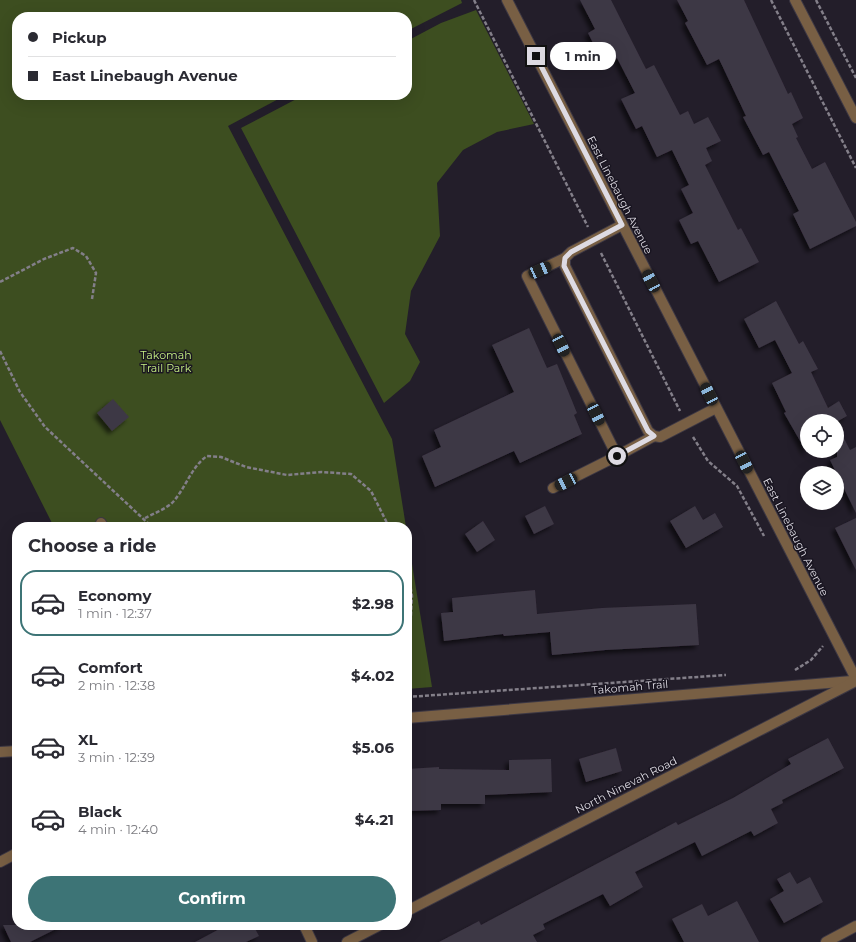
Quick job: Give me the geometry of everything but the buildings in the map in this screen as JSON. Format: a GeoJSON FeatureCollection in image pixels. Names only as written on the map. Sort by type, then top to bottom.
{"type":"FeatureCollection","features":[{"type":"Feature","properties":{"kind":"street","name":"East Linebaugh Avenue"},"geometry":{"type":"LineString","coordinates":[[507,0],[856,680]]}},
{"type":"Feature","properties":{"kind":"street"},"geometry":{"type":"LineString","coordinates":[[795,0],[856,118]]}},
{"type":"Feature","properties":{"kind":"street"},"geometry":{"type":"LineString","coordinates":[[617,456],[527,276],[565,258],[571,252],[622,225]]}},
{"type":"Feature","properties":{"kind":"street"},"geometry":{"type":"LineString","coordinates":[[565,258],[564,266],[648,431],[654,436],[660,437],[716,408]]}},
{"type":"Feature","properties":{"kind":"street"},"geometry":{"type":"LineString","coordinates":[[553,488],[654,436]]}},
{"type":"Feature","properties":{"kind":"street","name":"Takomah Trail"},"geometry":{"type":"LineString","coordinates":[[412,718],[856,680]]}},
{"type":"Feature","properties":{"kind":"street","name":"North Ninevah Road"},"geometry":{"type":"LineString","coordinates":[[412,908],[856,680]]}},
{"type":"Feature","properties":{"kind":"street"},"geometry":{"type":"LineString","coordinates":[[0,752],[12,751]]}},
{"type":"Feature","properties":{"kind":"street"},"geometry":{"type":"LineString","coordinates":[[0,862],[12,856]]}},
{"type":"Feature","properties":{"kind":"street"},"geometry":{"type":"LineString","coordinates":[[826,942],[856,926]]}},
{"type":"Feature","properties":{"kind":"street"},"geometry":{"type":"LineString","coordinates":[[306,930],[312,942]]}},
{"type":"Feature","properties":{"kind":"street"},"geometry":{"type":"LineString","coordinates":[[347,942],[370,930]]}},
{"type":"Feature","properties":{"kind":"path"},"geometry":{"type":"LineString","coordinates":[[771,0],[856,168]]}},
{"type":"Feature","properties":{"kind":"path"},"geometry":{"type":"LineString","coordinates":[[816,0],[856,78]]}},
{"type":"Feature","properties":{"kind":"path"},"geometry":{"type":"LineString","coordinates":[[0,282],[44,259],[73,248],[86,256],[96,273],[92,299]]}},
{"type":"Feature","properties":{"kind":"path"},"geometry":{"type":"LineString","coordinates":[[0,351],[20,392],[45,427],[148,522]]}},
{"type":"Feature","properties":{"kind":"path"},"geometry":{"type":"LineString","coordinates":[[145,518],[171,504],[185,485],[198,462],[207,456],[221,457],[246,467],[287,475],[322,472],[351,474],[372,491],[387,522]]}},
{"type":"Feature","properties":{"kind":"green space","name":"Takomah Trail Park"},"geometry":{"type":"Polygon","coordinates":[[[0,0],[461,0],[462,3],[412,28],[412,12],[12,12],[12,100],[277,100],[228,126],[392,439],[405,522],[51,522],[0,420],[0,0]]]}},
{"type":"Feature","properties":{"kind":"green space"},"geometry":{"type":"Polygon","coordinates":[[[476,10],[534,124],[497,132],[463,150],[437,183],[440,236],[411,291],[405,334],[420,362],[410,381],[384,403],[241,128],[294,100],[412,100],[412,38],[441,23],[476,10]]]}},
{"type":"Feature","properties":{"kind":"green space"},"geometry":{"type":"Polygon","coordinates":[[[412,564],[432,687],[412,689],[412,564]]]}},
{"type":"Feature","properties":{"kind":"route"},"geometry":{"type":"LineString","coordinates":[[536,56],[622,225],[571,252],[565,258],[564,266],[648,431],[654,436],[617,456]]}}]}
